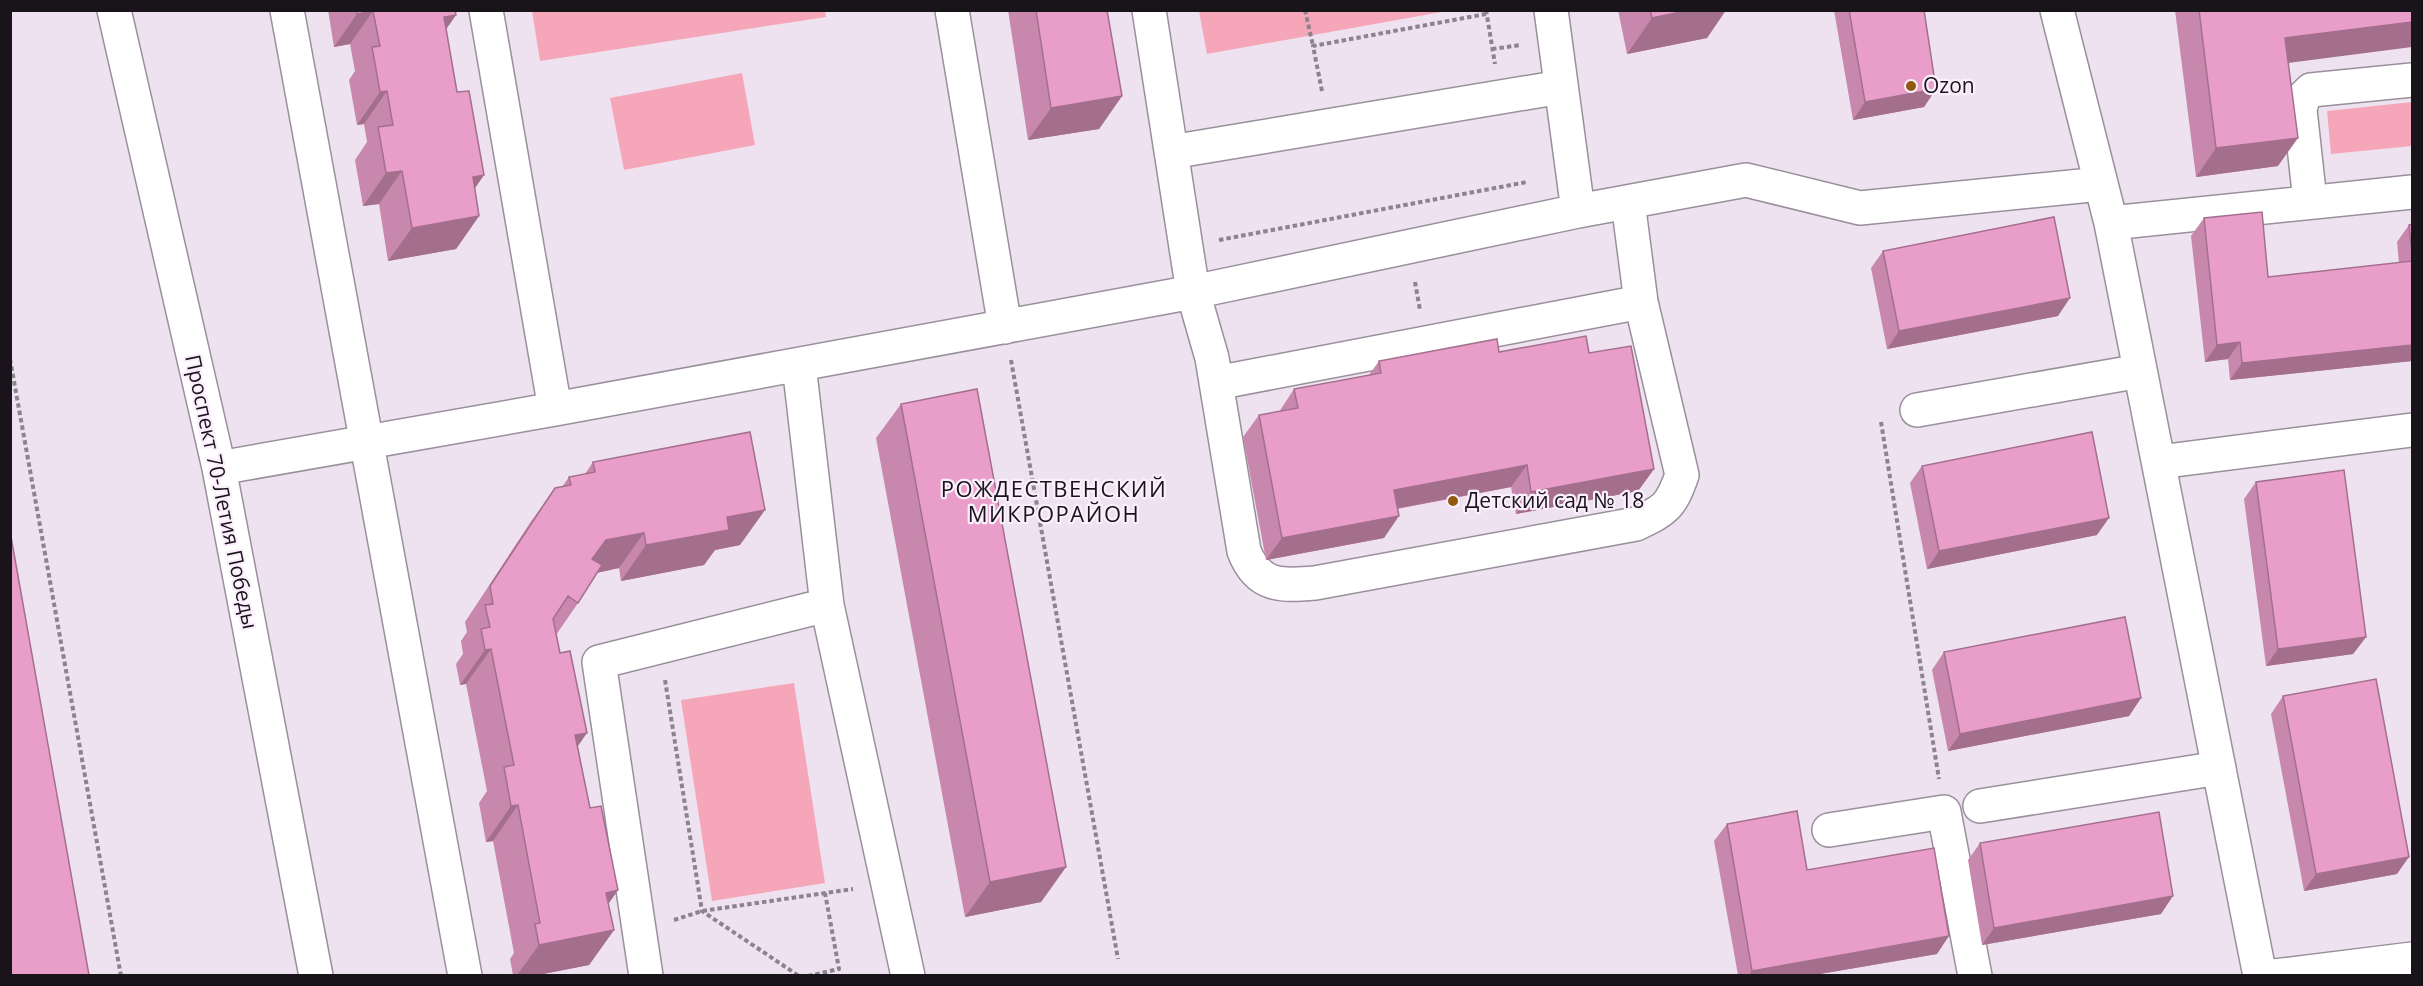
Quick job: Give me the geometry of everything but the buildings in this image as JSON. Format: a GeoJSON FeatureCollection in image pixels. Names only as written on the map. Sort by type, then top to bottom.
{"type":"FeatureCollection","features":[{"type":"Feature","properties":{"kind":"street","name":"Проспект 70-Летия Победы"},"geometry":{"type":"LineString","coordinates":[[114,10],[219,468],[316,975]]}},
{"type":"Feature","properties":{"kind":"street"},"geometry":{"type":"LineString","coordinates":[[287,10],[465,975]]}},
{"type":"Feature","properties":{"kind":"street"},"geometry":{"type":"LineString","coordinates":[[486,10],[555,409]]}},
{"type":"Feature","properties":{"kind":"street"},"geometry":{"type":"LineString","coordinates":[[952,10],[1005,327]]}},
{"type":"Feature","properties":{"kind":"street"},"geometry":{"type":"LineString","coordinates":[[1149,10],[1193,292],[1212,358],[1244,551],[1250,567],[1263,578],[1287,585],[1315,583],[1636,524],[1662,512],[1675,496],[1682,475],[1641,302],[1628,202]]}},
{"type":"Feature","properties":{"kind":"street"},"geometry":{"type":"LineString","coordinates":[[1551,10],[1578,211]]}},
{"type":"Feature","properties":{"kind":"street"},"geometry":{"type":"LineString","coordinates":[[2057,10],[2111,223],[2260,975]]}},
{"type":"Feature","properties":{"kind":"street"},"geometry":{"type":"LineString","coordinates":[[2310,201],[2300,111],[2303,98],[2311,90],[2412,80]]}},
{"type":"Feature","properties":{"kind":"street"},"geometry":{"type":"LineString","coordinates":[[1171,152],[1561,87]]}},
{"type":"Feature","properties":{"kind":"street"},"geometry":{"type":"LineString","coordinates":[[219,468],[1193,292],[1578,211],[1746,180],[1860,208],[2101,184]]}},
{"type":"Feature","properties":{"kind":"street"},"geometry":{"type":"LineString","coordinates":[[2111,223],[2412,192]]}},
{"type":"Feature","properties":{"kind":"street"},"geometry":{"type":"LineString","coordinates":[[1216,383],[1641,302]]}},
{"type":"Feature","properties":{"kind":"street"},"geometry":{"type":"LineString","coordinates":[[799,365],[827,605],[908,975]]}},
{"type":"Feature","properties":{"kind":"street"},"geometry":{"type":"LineString","coordinates":[[1917,410],[2140,371]]}},
{"type":"Feature","properties":{"kind":"street"},"geometry":{"type":"LineString","coordinates":[[2159,462],[2412,430]]}},
{"type":"Feature","properties":{"kind":"street"},"geometry":{"type":"LineString","coordinates":[[646,975],[599,662],[827,605]]}},
{"type":"Feature","properties":{"kind":"street"},"geometry":{"type":"LineString","coordinates":[[1980,806],[2219,768]]}},
{"type":"Feature","properties":{"kind":"street"},"geometry":{"type":"LineString","coordinates":[[1828,830],[1944,812],[1975,975]]}},
{"type":"Feature","properties":{"kind":"street"},"geometry":{"type":"LineString","coordinates":[[2274,975],[2412,959]]}},
{"type":"Feature","properties":{"kind":"path"},"geometry":{"type":"LineString","coordinates":[[1305,10],[1328,126]]}},
{"type":"Feature","properties":{"kind":"path"},"geometry":{"type":"LineString","coordinates":[[1313,46],[1486,12],[1501,97]]}},
{"type":"Feature","properties":{"kind":"path"},"geometry":{"type":"LineString","coordinates":[[1186,246],[1573,174]]}},
{"type":"Feature","properties":{"kind":"path"},"geometry":{"type":"LineString","coordinates":[[1005,327],[1118,959]]}},
{"type":"Feature","properties":{"kind":"path"},"geometry":{"type":"LineString","coordinates":[[10,359],[121,975]]}},
{"type":"Feature","properties":{"kind":"path"},"geometry":{"type":"LineString","coordinates":[[1917,410],[1880,416],[1944,812]]}},
{"type":"Feature","properties":{"kind":"path"},"geometry":{"type":"LineString","coordinates":[[659,647],[702,911],[799,975]]}},
{"type":"Feature","properties":{"kind":"path"},"geometry":{"type":"LineString","coordinates":[[639,931],[702,911],[887,884]]}},
{"type":"Feature","properties":{"kind":"path"},"geometry":{"type":"LineString","coordinates":[[808,975],[839,969],[825,893]]}},
{"type":"Feature","properties":{"kind":"shaded area"},"geometry":{"type":"Polygon","coordinates":[[[1199,10],[1447,11],[1207,54],[1199,10]]]}},
{"type":"Feature","properties":{"kind":"shaded area"},"geometry":{"type":"Polygon","coordinates":[[[532,11],[825,11],[826,17],[540,61],[532,11]]]}},
{"type":"Feature","properties":{"kind":"shaded area"},"geometry":{"type":"Polygon","coordinates":[[[742,73],[755,145],[624,170],[610,98],[742,73]]]}},
{"type":"Feature","properties":{"kind":"shaded area"},"geometry":{"type":"Polygon","coordinates":[[[2412,102],[2412,146],[2331,154],[2327,111],[2412,102]]]}},
{"type":"Feature","properties":{"kind":"shaded area"},"geometry":{"type":"Polygon","coordinates":[[[794,683],[825,883],[712,901],[681,700],[794,683]]]}},
{"type":"Feature","properties":{"kind":"place","name":"Ozon"},"geometry":{"type":"Point","coordinates":[1911,86]}},
{"type":"Feature","properties":{"kind":"place","name":"Детский сад № 18"},"geometry":{"type":"Point","coordinates":[1453,501]}},
{"type":"Feature","properties":{"kind":"district","name":"РОЖДЕСТВЕНСКИЙ МИКРОРАЙОН"},"geometry":{"type":"Point","coordinates":[1054,502]}}]}
